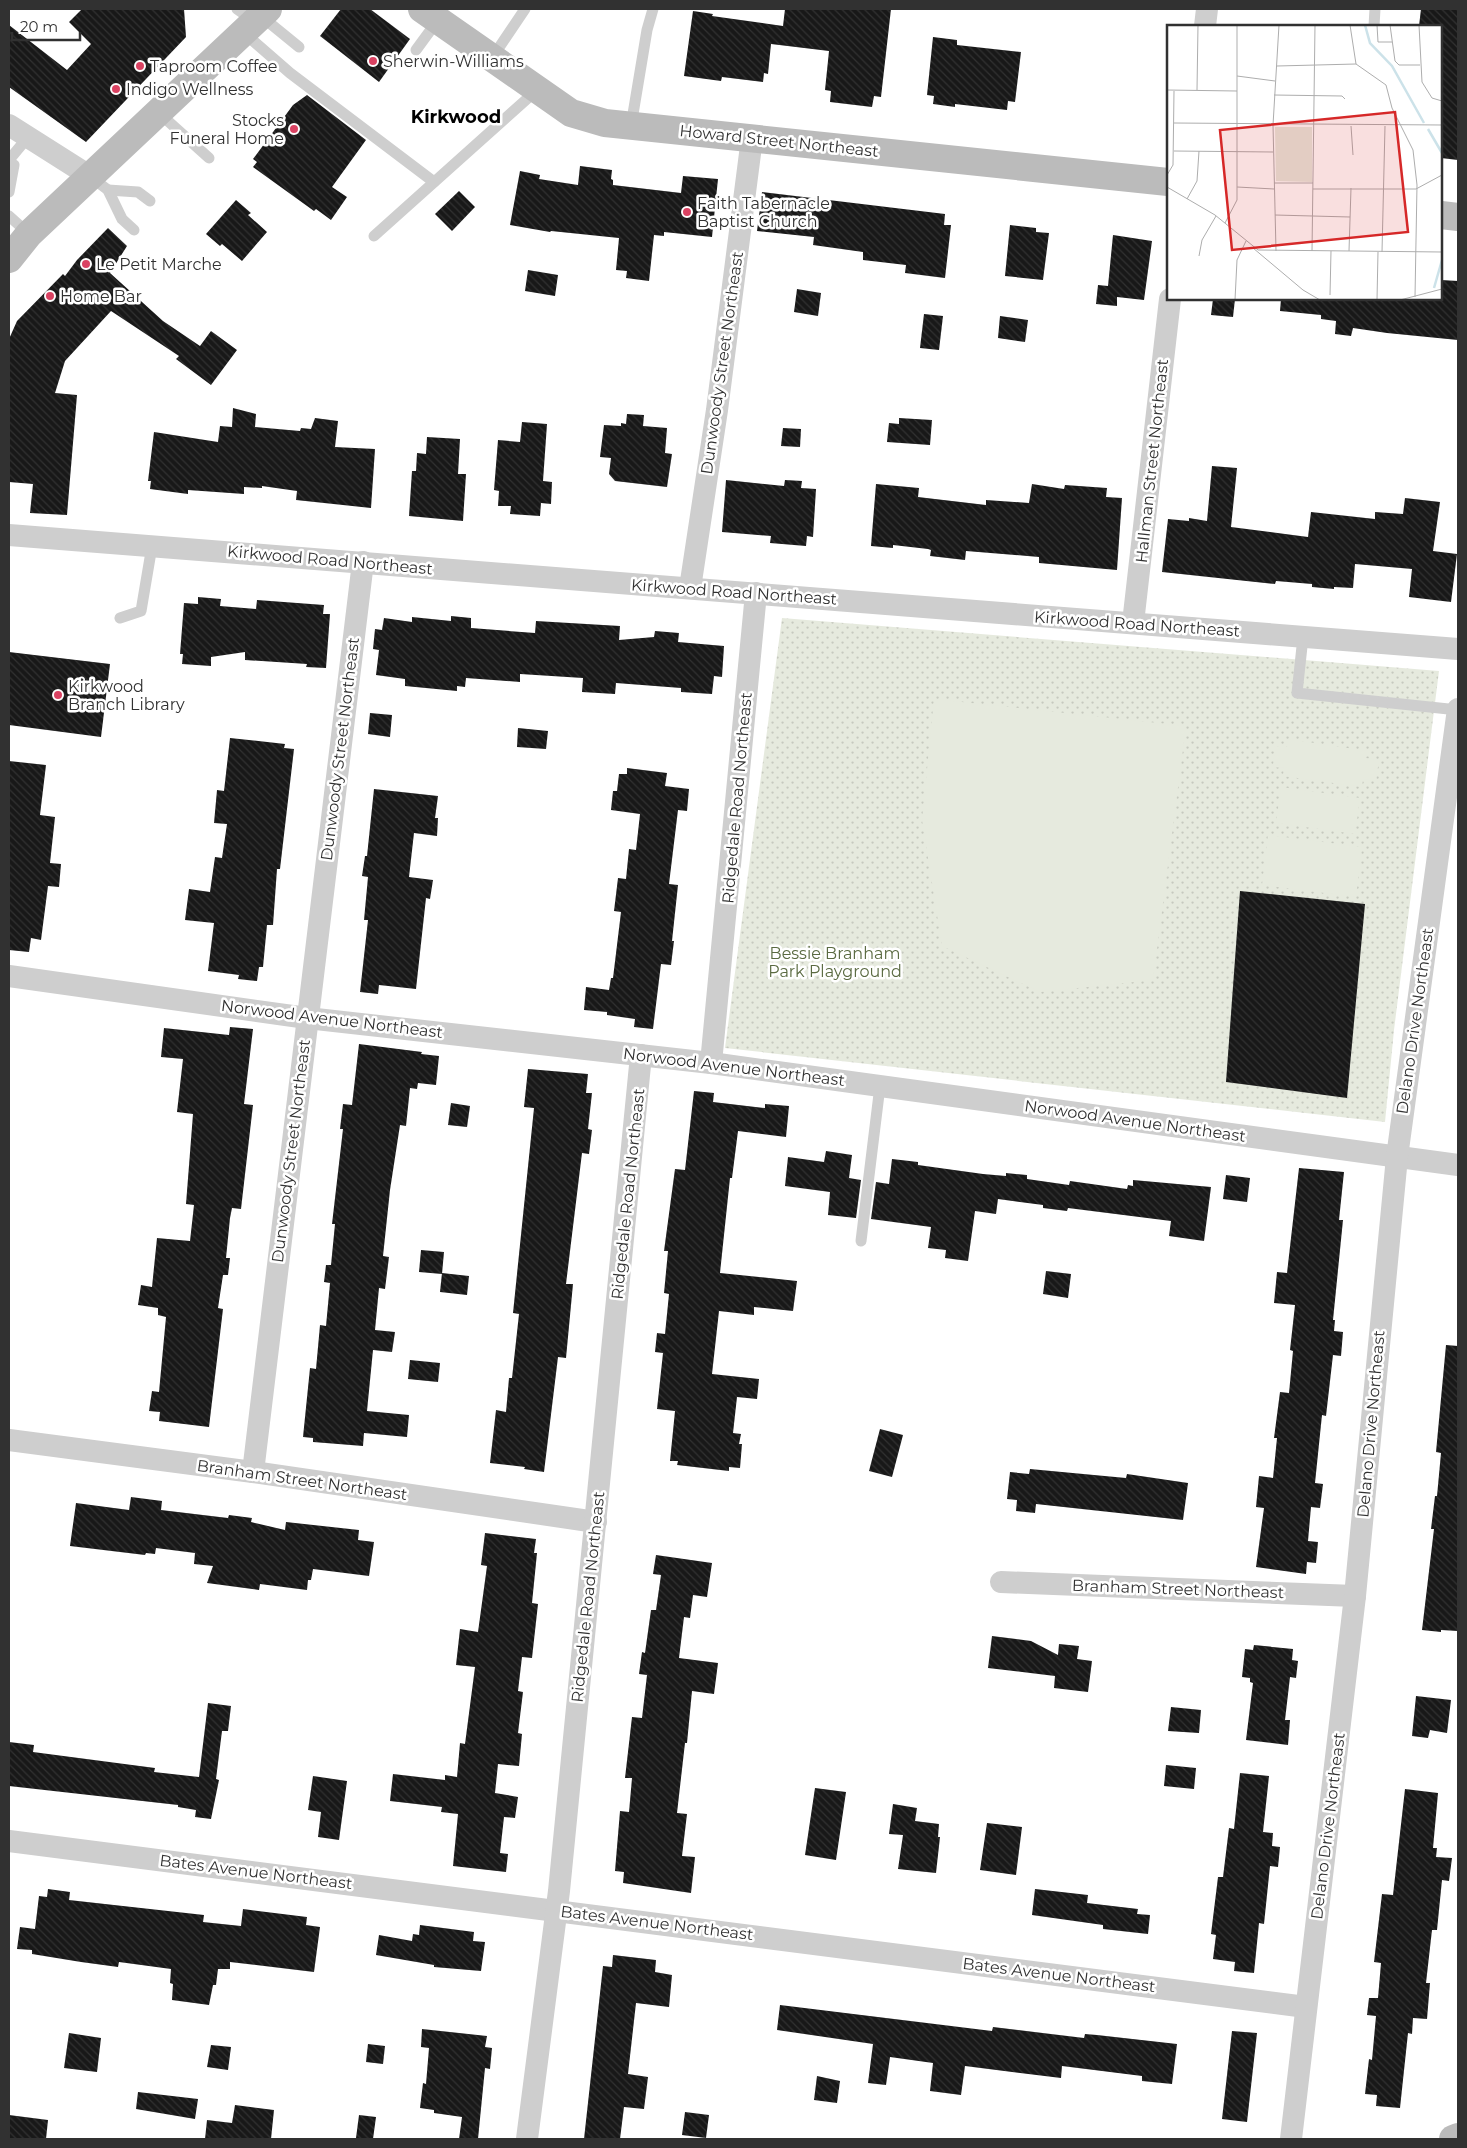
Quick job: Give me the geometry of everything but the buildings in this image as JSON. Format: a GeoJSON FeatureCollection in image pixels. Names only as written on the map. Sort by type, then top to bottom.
{"type":"FeatureCollection","features":[{"type":"Feature","properties":{"kind":"street"},"geometry":{"type":"LineString","coordinates":[[1205,25],[1207,9]]}},
{"type":"Feature","properties":{"kind":"street","name":"Howard Street Northeast"},"geometry":{"type":"LineString","coordinates":[[430,14],[571,113],[605,123],[1167,182]]}},
{"type":"Feature","properties":{"kind":"street"},"geometry":{"type":"LineString","coordinates":[[9,259],[19,240],[100,184],[158,113],[253,17]]}},
{"type":"Feature","properties":{"kind":"street"},"geometry":{"type":"LineString","coordinates":[[9,124],[100,184]]}},
{"type":"Feature","properties":{"kind":"street","name":"Dunwoody Street Northeast"},"geometry":{"type":"LineString","coordinates":[[690,588],[717,410],[752,138]]}},
{"type":"Feature","properties":{"kind":"street"},"geometry":{"type":"LineString","coordinates":[[1442,215],[1458,217]]}},
{"type":"Feature","properties":{"kind":"street","name":"Hallman Street Northeast"},"geometry":{"type":"LineString","coordinates":[[1133,623],[1170,300]]}},
{"type":"Feature","properties":{"kind":"street","name":"Kirkwood Road Northeast"},"geometry":{"type":"LineString","coordinates":[[9,535],[1458,649]]}},
{"type":"Feature","properties":{"kind":"street","name":"Dunwoody Street Northeast"},"geometry":{"type":"LineString","coordinates":[[253,1472],[363,562]]}},
{"type":"Feature","properties":{"kind":"street","name":"Ridgedale Road Northeast"},"geometry":{"type":"LineString","coordinates":[[711,1063],[756,593]]}},
{"type":"Feature","properties":{"kind":"street","name":"Delano Drive Northeast"},"geometry":{"type":"LineString","coordinates":[[1291,2139],[1355,1596],[1397,1157],[1458,710]]}},
{"type":"Feature","properties":{"kind":"street","name":"Norwood Avenue Northeast"},"geometry":{"type":"LineString","coordinates":[[9,976],[307,1018],[711,1063],[1458,1165]]}},
{"type":"Feature","properties":{"kind":"street","name":"Ridgedale Road Northeast"},"geometry":{"type":"LineString","coordinates":[[527,2139],[557,1910],[641,1055]]}},
{"type":"Feature","properties":{"kind":"street","name":"Branham Street Northeast"},"geometry":{"type":"LineString","coordinates":[[9,1440],[253,1472],[596,1522]]}},
{"type":"Feature","properties":{"kind":"street","name":"Branham Street Northeast"},"geometry":{"type":"LineString","coordinates":[[1001,1582],[1355,1596]]}},
{"type":"Feature","properties":{"kind":"street","name":"Bates Avenue Northeast"},"geometry":{"type":"LineString","coordinates":[[9,1841],[1306,2007]]}},
{"type":"Feature","properties":{"kind":"street"},"geometry":{"type":"LineString","coordinates":[[1453,2139],[1458,2137]]}},
{"type":"Feature","properties":{"kind":"lane"},"geometry":{"type":"LineString","coordinates":[[492,58],[525,9]]}},
{"type":"Feature","properties":{"kind":"lane"},"geometry":{"type":"LineString","coordinates":[[631,126],[647,30],[653,9]]}},
{"type":"Feature","properties":{"kind":"lane"},"geometry":{"type":"LineString","coordinates":[[1374,25],[1375,9]]}},
{"type":"Feature","properties":{"kind":"lane"},"geometry":{"type":"LineString","coordinates":[[416,50],[430,14]]}},
{"type":"Feature","properties":{"kind":"lane"},"geometry":{"type":"LineString","coordinates":[[253,17],[299,47]]}},
{"type":"Feature","properties":{"kind":"lane"},"geometry":{"type":"LineString","coordinates":[[253,17],[290,73],[434,182]]}},
{"type":"Feature","properties":{"kind":"lane"},"geometry":{"type":"LineString","coordinates":[[374,236],[537,90]]}},
{"type":"Feature","properties":{"kind":"lane"},"geometry":{"type":"LineString","coordinates":[[158,113],[209,158]]}},
{"type":"Feature","properties":{"kind":"lane"},"geometry":{"type":"LineString","coordinates":[[9,192],[14,165],[9,161],[28,137]]}},
{"type":"Feature","properties":{"kind":"lane"},"geometry":{"type":"LineString","coordinates":[[100,184],[138,192],[150,201]]}},
{"type":"Feature","properties":{"kind":"lane"},"geometry":{"type":"LineString","coordinates":[[100,184],[122,219],[134,230]]}},
{"type":"Feature","properties":{"kind":"lane"},"geometry":{"type":"LineString","coordinates":[[9,216],[19,240]]}},
{"type":"Feature","properties":{"kind":"lane"},"geometry":{"type":"LineString","coordinates":[[120,618],[141,611],[152,546]]}},
{"type":"Feature","properties":{"kind":"lane"},"geometry":{"type":"LineString","coordinates":[[1303,637],[1297,693],[1458,710]]}},
{"type":"Feature","properties":{"kind":"lane"},"geometry":{"type":"LineString","coordinates":[[861,1241],[880,1086]]}},
{"type":"Feature","properties":{"kind":"green space","name":"Bessie Branham Park Playground"},"geometry":{"type":"Polygon","coordinates":[[[782,618],[1439,671],[1394,1030],[1385,1122],[725,1048],[782,618]]]}},
{"type":"Feature","properties":{"kind":"green space"},"geometry":{"type":"Polygon","coordinates":[[[934,699],[1186,726],[1153,980],[1040,992],[942,946],[922,820],[934,699]]]}},
{"type":"Feature","properties":{"kind":"green space"},"geometry":{"type":"Polygon","coordinates":[[[1288,739],[1367,751],[1366,758],[1379,760],[1376,781],[1363,779],[1362,787],[1283,776],[1284,768],[1273,767],[1275,746],[1287,747],[1288,739]]]}},
{"type":"Feature","properties":{"kind":"green space"},"geometry":{"type":"Polygon","coordinates":[[[1281,787],[1360,798],[1355,834],[1276,823],[1281,787]]]}},
{"type":"Feature","properties":{"kind":"green space"},"geometry":{"type":"Polygon","coordinates":[[[1268,835],[1362,847],[1356,897],[1262,885],[1268,835]]]}},
{"type":"Feature","properties":{"kind":"place","name":"Sherwin-Williams"},"geometry":{"type":"Point","coordinates":[373,61]}},
{"type":"Feature","properties":{"kind":"place","name":"Taproom Coffee"},"geometry":{"type":"Point","coordinates":[140,66]}},
{"type":"Feature","properties":{"kind":"place","name":"Indigo Wellness"},"geometry":{"type":"Point","coordinates":[116,89]}},
{"type":"Feature","properties":{"kind":"place","name":"Stocks Funeral Home"},"geometry":{"type":"Point","coordinates":[294,129]}},
{"type":"Feature","properties":{"kind":"place","name":"Faith Tabernacle Baptist Church"},"geometry":{"type":"Point","coordinates":[687,212]}},
{"type":"Feature","properties":{"kind":"place","name":"Le Petit Marche"},"geometry":{"type":"Point","coordinates":[86,264]}},
{"type":"Feature","properties":{"kind":"place","name":"Home Bar"},"geometry":{"type":"Point","coordinates":[50,296]}},
{"type":"Feature","properties":{"kind":"place","name":"Kirkwood Branch Library"},"geometry":{"type":"Point","coordinates":[58,695]}},
{"type":"Feature","properties":{"kind":"district","name":"Kirkwood"},"geometry":{"type":"Point","coordinates":[456,117]}}]}
